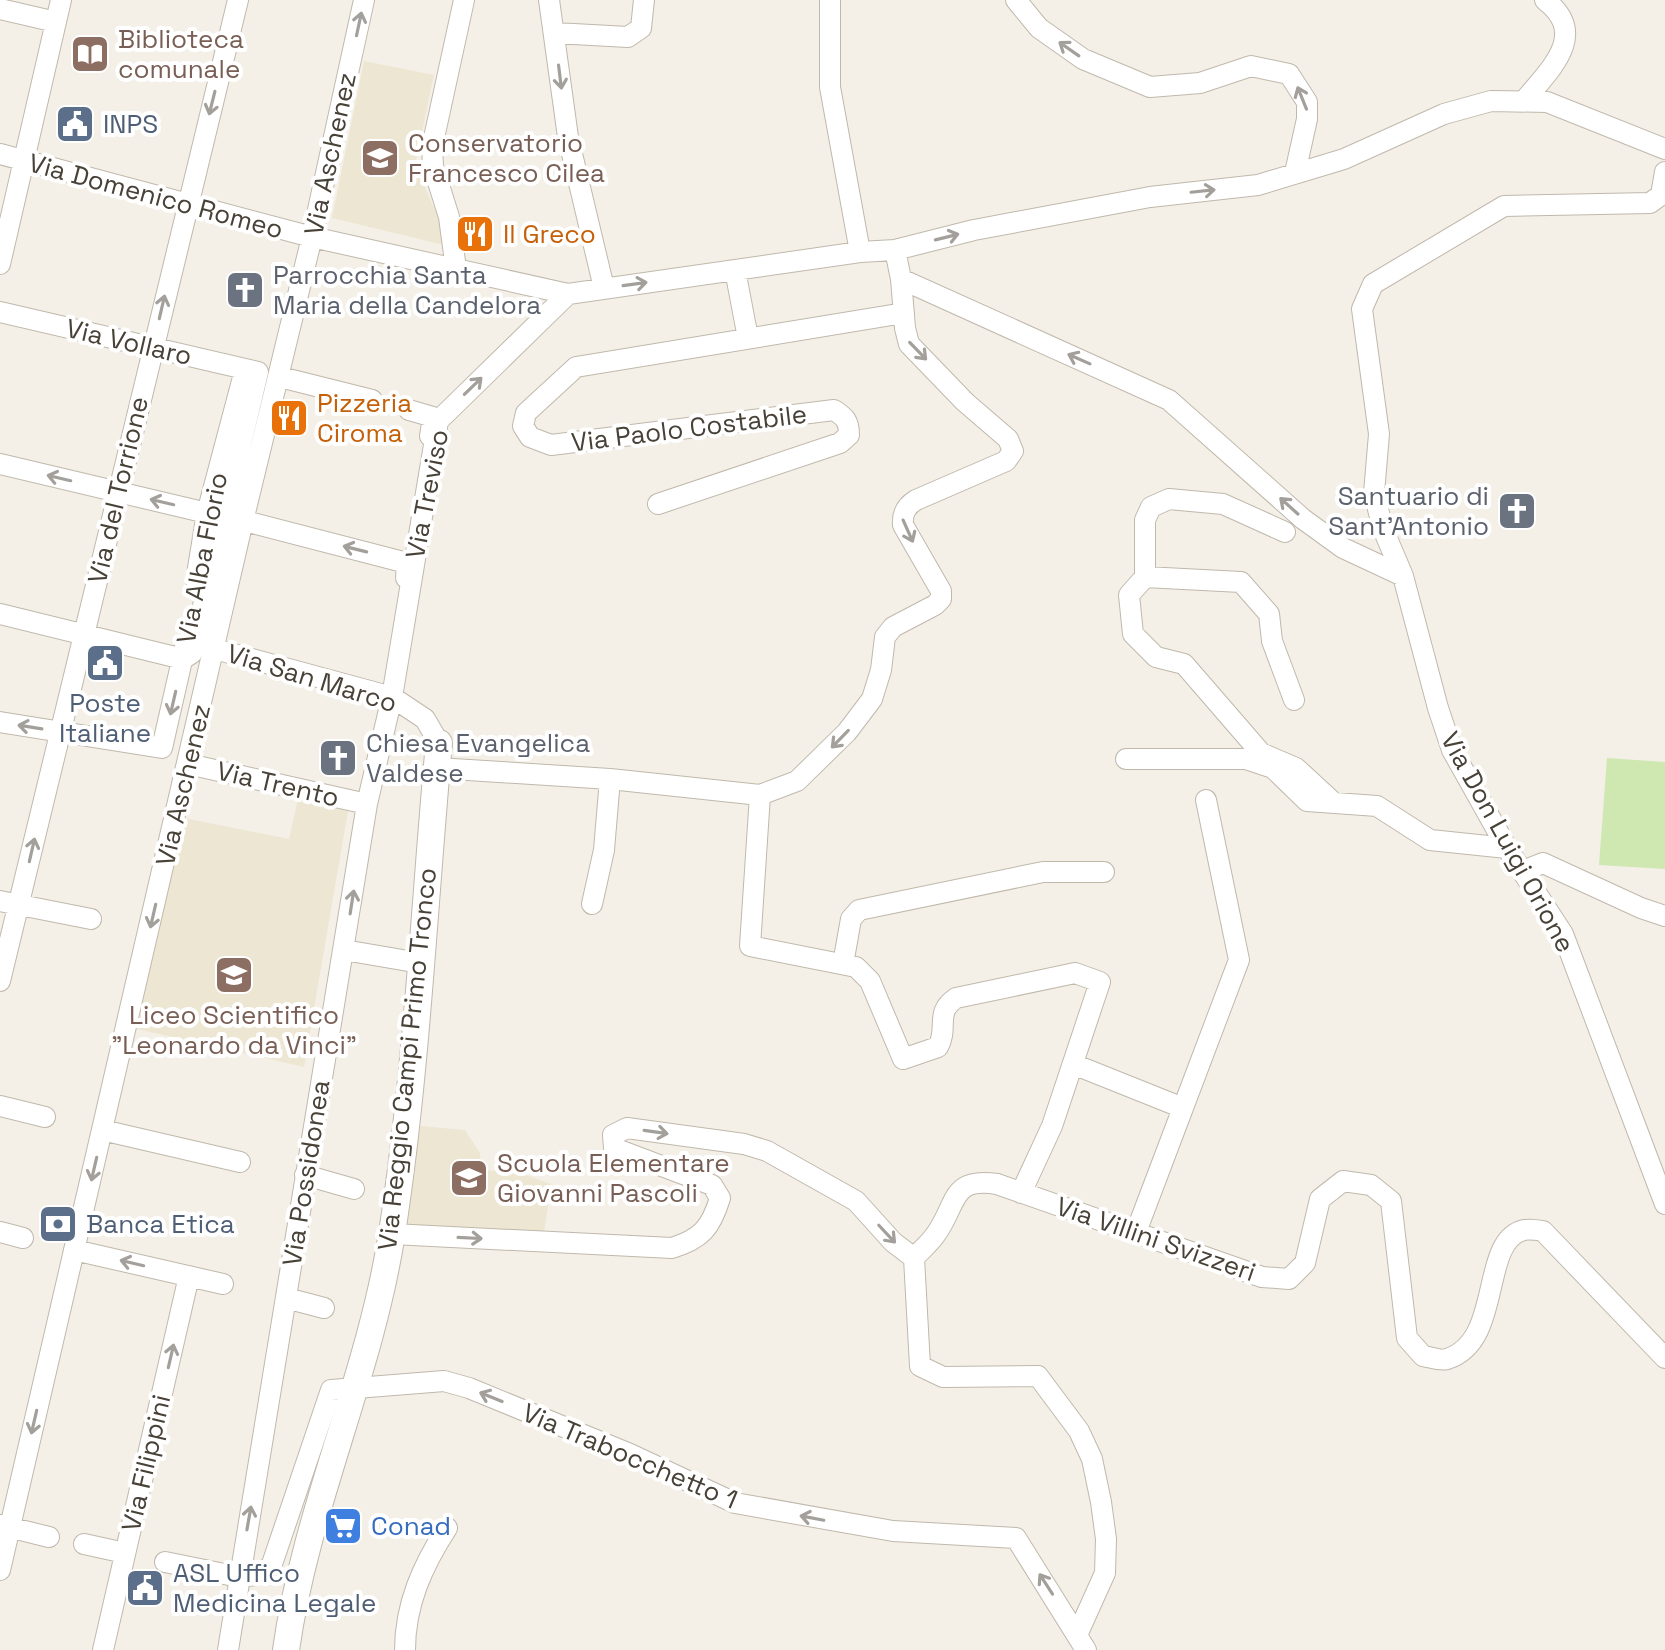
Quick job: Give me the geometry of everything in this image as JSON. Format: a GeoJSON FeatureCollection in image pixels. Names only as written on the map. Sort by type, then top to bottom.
{"type":"FeatureCollection","features":[{"type":"Feature","properties":{"kind":"street"},"geometry":{"type":"LineString","coordinates":[[0,264],[61,0]]}},
{"type":"Feature","properties":{"kind":"street","name":"Via del Torrione"},"geometry":{"type":"LineString","coordinates":[[0,981],[9,903],[60,731],[238,0]]}},
{"type":"Feature","properties":{"kind":"street","name":"Via Aschenez"},"geometry":{"type":"LineString","coordinates":[[0,1570],[5,1526],[74,1250],[215,649],[225,517],[280,377],[364,0]]}},
{"type":"Feature","properties":{"kind":"street"},"geometry":{"type":"LineString","coordinates":[[456,269],[449,217],[433,166],[432,147],[464,0]]}},
{"type":"Feature","properties":{"kind":"street"},"geometry":{"type":"LineString","coordinates":[[549,0],[568,137],[604,288]]}},
{"type":"Feature","properties":{"kind":"street"},"geometry":{"type":"LineString","coordinates":[[555,33],[628,37],[641,28],[644,0]]}},
{"type":"Feature","properties":{"kind":"street"},"geometry":{"type":"LineString","coordinates":[[830,0],[830,87],[860,252]]}},
{"type":"Feature","properties":{"kind":"street"},"geometry":{"type":"LineString","coordinates":[[1016,0],[1039,28],[1083,59],[1150,87],[1200,83],[1251,66],[1289,74],[1307,102],[1307,119],[1295,173]]}},
{"type":"Feature","properties":{"kind":"street"},"geometry":{"type":"LineString","coordinates":[[1524,101],[1563,52],[1566,29],[1556,8],[1545,0]]}},
{"type":"Feature","properties":{"kind":"street"},"geometry":{"type":"LineString","coordinates":[[0,9],[56,22]]}},
{"type":"Feature","properties":{"kind":"street"},"geometry":{"type":"LineString","coordinates":[[568,294],[860,252],[895,250],[974,230],[1150,197],[1258,185],[1344,159],[1444,114],[1491,101],[1547,102],[1665,149]]}},
{"type":"Feature","properties":{"kind":"street","name":"Via Domenico Romeo"},"geometry":{"type":"LineString","coordinates":[[0,154],[312,237],[568,294]]}},
{"type":"Feature","properties":{"kind":"street","name":"Via Don Luigi Orione"},"geometry":{"type":"LineString","coordinates":[[1665,172],[1661,195],[1650,203],[1504,206],[1373,284],[1362,309],[1379,434],[1374,493],[1383,529],[1403,576],[1452,750],[1507,848],[1563,934],[1665,1204]]}},
{"type":"Feature","properties":{"kind":"street"},"geometry":{"type":"LineString","coordinates":[[438,756],[760,795],[797,781],[847,732],[872,699],[881,670],[885,637],[893,627],[941,599],[941,591],[903,525],[906,507],[1006,461],[1013,451],[1008,439],[965,402],[909,344],[895,250]]}},
{"type":"Feature","properties":{"kind":"street"},"geometry":{"type":"LineString","coordinates":[[735,270],[748,338]]}},
{"type":"Feature","properties":{"kind":"street"},"geometry":{"type":"LineString","coordinates":[[901,279],[1169,400],[1313,526],[1343,548],[1403,576]]}},
{"type":"Feature","properties":{"kind":"street","name":"Via Treviso"},"geometry":{"type":"LineString","coordinates":[[392,697],[438,421],[568,294]]}},
{"type":"Feature","properties":{"kind":"street","name":"Via Vollaro"},"geometry":{"type":"LineString","coordinates":[[0,312],[252,370],[225,517]]}},
{"type":"Feature","properties":{"kind":"street","name":"Via Paolo Costabile"},"geometry":{"type":"LineString","coordinates":[[658,504],[840,443],[849,435],[849,424],[845,416],[834,410],[551,445],[530,437],[523,426],[526,413],[576,367],[904,313]]}},
{"type":"Feature","properties":{"kind":"street"},"geometry":{"type":"LineString","coordinates":[[280,377],[372,400]]}},
{"type":"Feature","properties":{"kind":"street"},"geometry":{"type":"LineString","coordinates":[[392,697],[407,563],[433,417],[409,410]]}},
{"type":"Feature","properties":{"kind":"street"},"geometry":{"type":"LineString","coordinates":[[0,464],[407,563]]}},
{"type":"Feature","properties":{"kind":"street"},"geometry":{"type":"LineString","coordinates":[[1285,532],[1223,504],[1169,499],[1151,507],[1145,520],[1145,577],[1129,595],[1133,634],[1156,657],[1184,664],[1261,753],[1296,768],[1333,802]]}},
{"type":"Feature","properties":{"kind":"street","name":"Via Alba Florio"},"geometry":{"type":"LineString","coordinates":[[60,731],[162,748],[183,659],[192,653],[225,517]]}},
{"type":"Feature","properties":{"kind":"street"},"geometry":{"type":"LineString","coordinates":[[1145,577],[1241,582],[1269,614],[1272,641],[1294,700]]}},
{"type":"Feature","properties":{"kind":"street"},"geometry":{"type":"LineString","coordinates":[[0,614],[183,659]]}},
{"type":"Feature","properties":{"kind":"street","name":"Via San Marco"},"geometry":{"type":"LineString","coordinates":[[215,649],[392,697],[425,719],[438,756]]}},
{"type":"Feature","properties":{"kind":"street","name":"Via Possidonea"},"geometry":{"type":"LineString","coordinates":[[228,1650],[367,804],[392,697]]}},
{"type":"Feature","properties":{"kind":"street"},"geometry":{"type":"LineString","coordinates":[[0,722],[60,731]]}},
{"type":"Feature","properties":{"kind":"street","name":"Via Reggio Campi Primo Tronco"},"geometry":{"type":"LineString","coordinates":[[286,1650],[293,1599],[355,1389],[392,1234],[438,756]]}},
{"type":"Feature","properties":{"kind":"street"},"geometry":{"type":"LineString","coordinates":[[1126,759],[1246,759],[1273,768],[1307,801],[1377,806],[1430,840],[1507,848]]}},
{"type":"Feature","properties":{"kind":"street","name":"Via Trento"},"geometry":{"type":"LineString","coordinates":[[188,764],[367,804]]}},
{"type":"Feature","properties":{"kind":"street"},"geometry":{"type":"LineString","coordinates":[[592,904],[604,850],[610,779]]}},
{"type":"Feature","properties":{"kind":"street"},"geometry":{"type":"LineString","coordinates":[[760,795],[750,946],[856,967],[870,981],[903,1059],[938,1047],[943,1037],[942,1015],[946,1005],[956,998],[1075,973],[1100,982],[1052,1126],[1021,1193]]}},
{"type":"Feature","properties":{"kind":"street"},"geometry":{"type":"LineString","coordinates":[[1136,1232],[1239,960],[1206,800]]}},
{"type":"Feature","properties":{"kind":"street"},"geometry":{"type":"LineString","coordinates":[[1523,871],[1543,863],[1665,916]]}},
{"type":"Feature","properties":{"kind":"street"},"geometry":{"type":"LineString","coordinates":[[843,964],[851,919],[859,910],[1043,872],[1104,872]]}},
{"type":"Feature","properties":{"kind":"street"},"geometry":{"type":"LineString","coordinates":[[9,903],[91,919]]}},
{"type":"Feature","properties":{"kind":"street"},"geometry":{"type":"LineString","coordinates":[[344,950],[420,963]]}},
{"type":"Feature","properties":{"kind":"street"},"geometry":{"type":"LineString","coordinates":[[1073,1064],[1183,1108]]}},
{"type":"Feature","properties":{"kind":"street"},"geometry":{"type":"LineString","coordinates":[[0,1106],[45,1117]]}},
{"type":"Feature","properties":{"kind":"street"},"geometry":{"type":"LineString","coordinates":[[392,1234],[672,1248],[693,1242],[713,1220],[720,1198],[712,1185],[614,1148],[613,1135],[627,1128],[744,1144],[767,1151],[856,1201],[893,1242],[914,1258],[920,1366],[943,1377],[1038,1376],[1079,1431],[1092,1459],[1106,1539],[1105,1573],[1082,1642]]}},
{"type":"Feature","properties":{"kind":"street"},"geometry":{"type":"LineString","coordinates":[[102,1130],[240,1162]]}},
{"type":"Feature","properties":{"kind":"street"},"geometry":{"type":"LineString","coordinates":[[305,1175],[354,1189]]}},
{"type":"Feature","properties":{"kind":"street","name":"Via Villini Svizzeri"},"geometry":{"type":"LineString","coordinates":[[914,1258],[936,1235],[960,1189],[977,1181],[1021,1193],[1262,1277],[1289,1279],[1305,1263],[1320,1199],[1343,1181],[1371,1185],[1391,1201],[1407,1338],[1423,1356],[1446,1360],[1471,1345],[1484,1319],[1495,1266],[1515,1234],[1526,1230],[1543,1231],[1665,1358]]}},
{"type":"Feature","properties":{"kind":"street"},"geometry":{"type":"LineString","coordinates":[[0,1232],[23,1238]]}},
{"type":"Feature","properties":{"kind":"street"},"geometry":{"type":"LineString","coordinates":[[74,1250],[223,1284]]}},
{"type":"Feature","properties":{"kind":"street","name":"Via Filippini"},"geometry":{"type":"LineString","coordinates":[[103,1650],[189,1276]]}},
{"type":"Feature","properties":{"kind":"street"},"geometry":{"type":"LineString","coordinates":[[286,1298],[324,1308]]}},
{"type":"Feature","properties":{"kind":"street","name":"Via Trabocchetto 1"},"geometry":{"type":"LineString","coordinates":[[355,1389],[444,1381],[469,1388],[630,1454],[735,1503],[893,1531],[1016,1538],[1082,1642]]}},
{"type":"Feature","properties":{"kind":"street"},"geometry":{"type":"LineString","coordinates":[[165,1562],[239,1577],[255,1575],[271,1567],[331,1390],[355,1389]]}},
{"type":"Feature","properties":{"kind":"street"},"geometry":{"type":"LineString","coordinates":[[5,1526],[49,1537]]}},
{"type":"Feature","properties":{"kind":"street"},"geometry":{"type":"LineString","coordinates":[[405,1650],[409,1609],[418,1581],[447,1528]]}},
{"type":"Feature","properties":{"kind":"street"},"geometry":{"type":"LineString","coordinates":[[84,1544],[125,1553]]}},
{"type":"Feature","properties":{"kind":"shaded area","name":"Conservatorio Francesco Cilea"},"geometry":{"type":"Polygon","coordinates":[[[364,61],[434,75],[415,165],[439,219],[444,245],[332,218],[364,61]]]}},
{"type":"Feature","properties":{"kind":"shaded area","name":"Liceo Scientifico \"Leonardo da Vinci\""},"geometry":{"type":"Polygon","coordinates":[[[298,799],[348,811],[304,1067],[137,1029],[184,818],[289,839],[298,799]]]}},
{"type":"Feature","properties":{"kind":"shaded area","name":"Scuola Elementare Giovanni Pascoli"},"geometry":{"type":"Polygon","coordinates":[[[409,1125],[465,1130],[480,1153],[481,1170],[517,1172],[551,1184],[544,1233],[399,1228],[409,1125]]]}},
{"type":"Feature","properties":{"kind":"green space"},"geometry":{"type":"Polygon","coordinates":[[[1607,758],[1665,762],[1665,869],[1599,865],[1607,758]]]}},
{"type":"Feature","properties":{"kind":"place","name":"Biblioteca comunale"},"geometry":{"type":"Point","coordinates":[90,54]}},
{"type":"Feature","properties":{"kind":"place","name":"INPS"},"geometry":{"type":"Point","coordinates":[75,124]}},
{"type":"Feature","properties":{"kind":"place","name":"Conservatorio Francesco Cilea"},"geometry":{"type":"Point","coordinates":[380,158]}},
{"type":"Feature","properties":{"kind":"place","name":"Il Greco"},"geometry":{"type":"Point","coordinates":[475,234]}},
{"type":"Feature","properties":{"kind":"place","name":"Parrocchia Santa Maria della Candelora"},"geometry":{"type":"Point","coordinates":[245,290]}},
{"type":"Feature","properties":{"kind":"place","name":"Pizzeria Ciroma"},"geometry":{"type":"Point","coordinates":[289,418]}},
{"type":"Feature","properties":{"kind":"place","name":"Santuario di Sant'Antonio"},"geometry":{"type":"Point","coordinates":[1517,511]}},
{"type":"Feature","properties":{"kind":"place","name":"Poste Italiane"},"geometry":{"type":"Point","coordinates":[105,663]}},
{"type":"Feature","properties":{"kind":"place","name":"Chiesa Evangelica Valdese"},"geometry":{"type":"Point","coordinates":[338,758]}},
{"type":"Feature","properties":{"kind":"place","name":"Liceo Scientifico \"Leonardo da Vinci\""},"geometry":{"type":"Point","coordinates":[234,975]}},
{"type":"Feature","properties":{"kind":"place","name":"Scuola Elementare Giovanni Pascoli"},"geometry":{"type":"Point","coordinates":[469,1178]}},
{"type":"Feature","properties":{"kind":"place","name":"Banca Etica"},"geometry":{"type":"Point","coordinates":[58,1224]}},
{"type":"Feature","properties":{"kind":"place","name":"Conad"},"geometry":{"type":"Point","coordinates":[343,1526]}},
{"type":"Feature","properties":{"kind":"place","name":"ASL Uffico Medicina Legale"},"geometry":{"type":"Point","coordinates":[145,1588]}}]}
